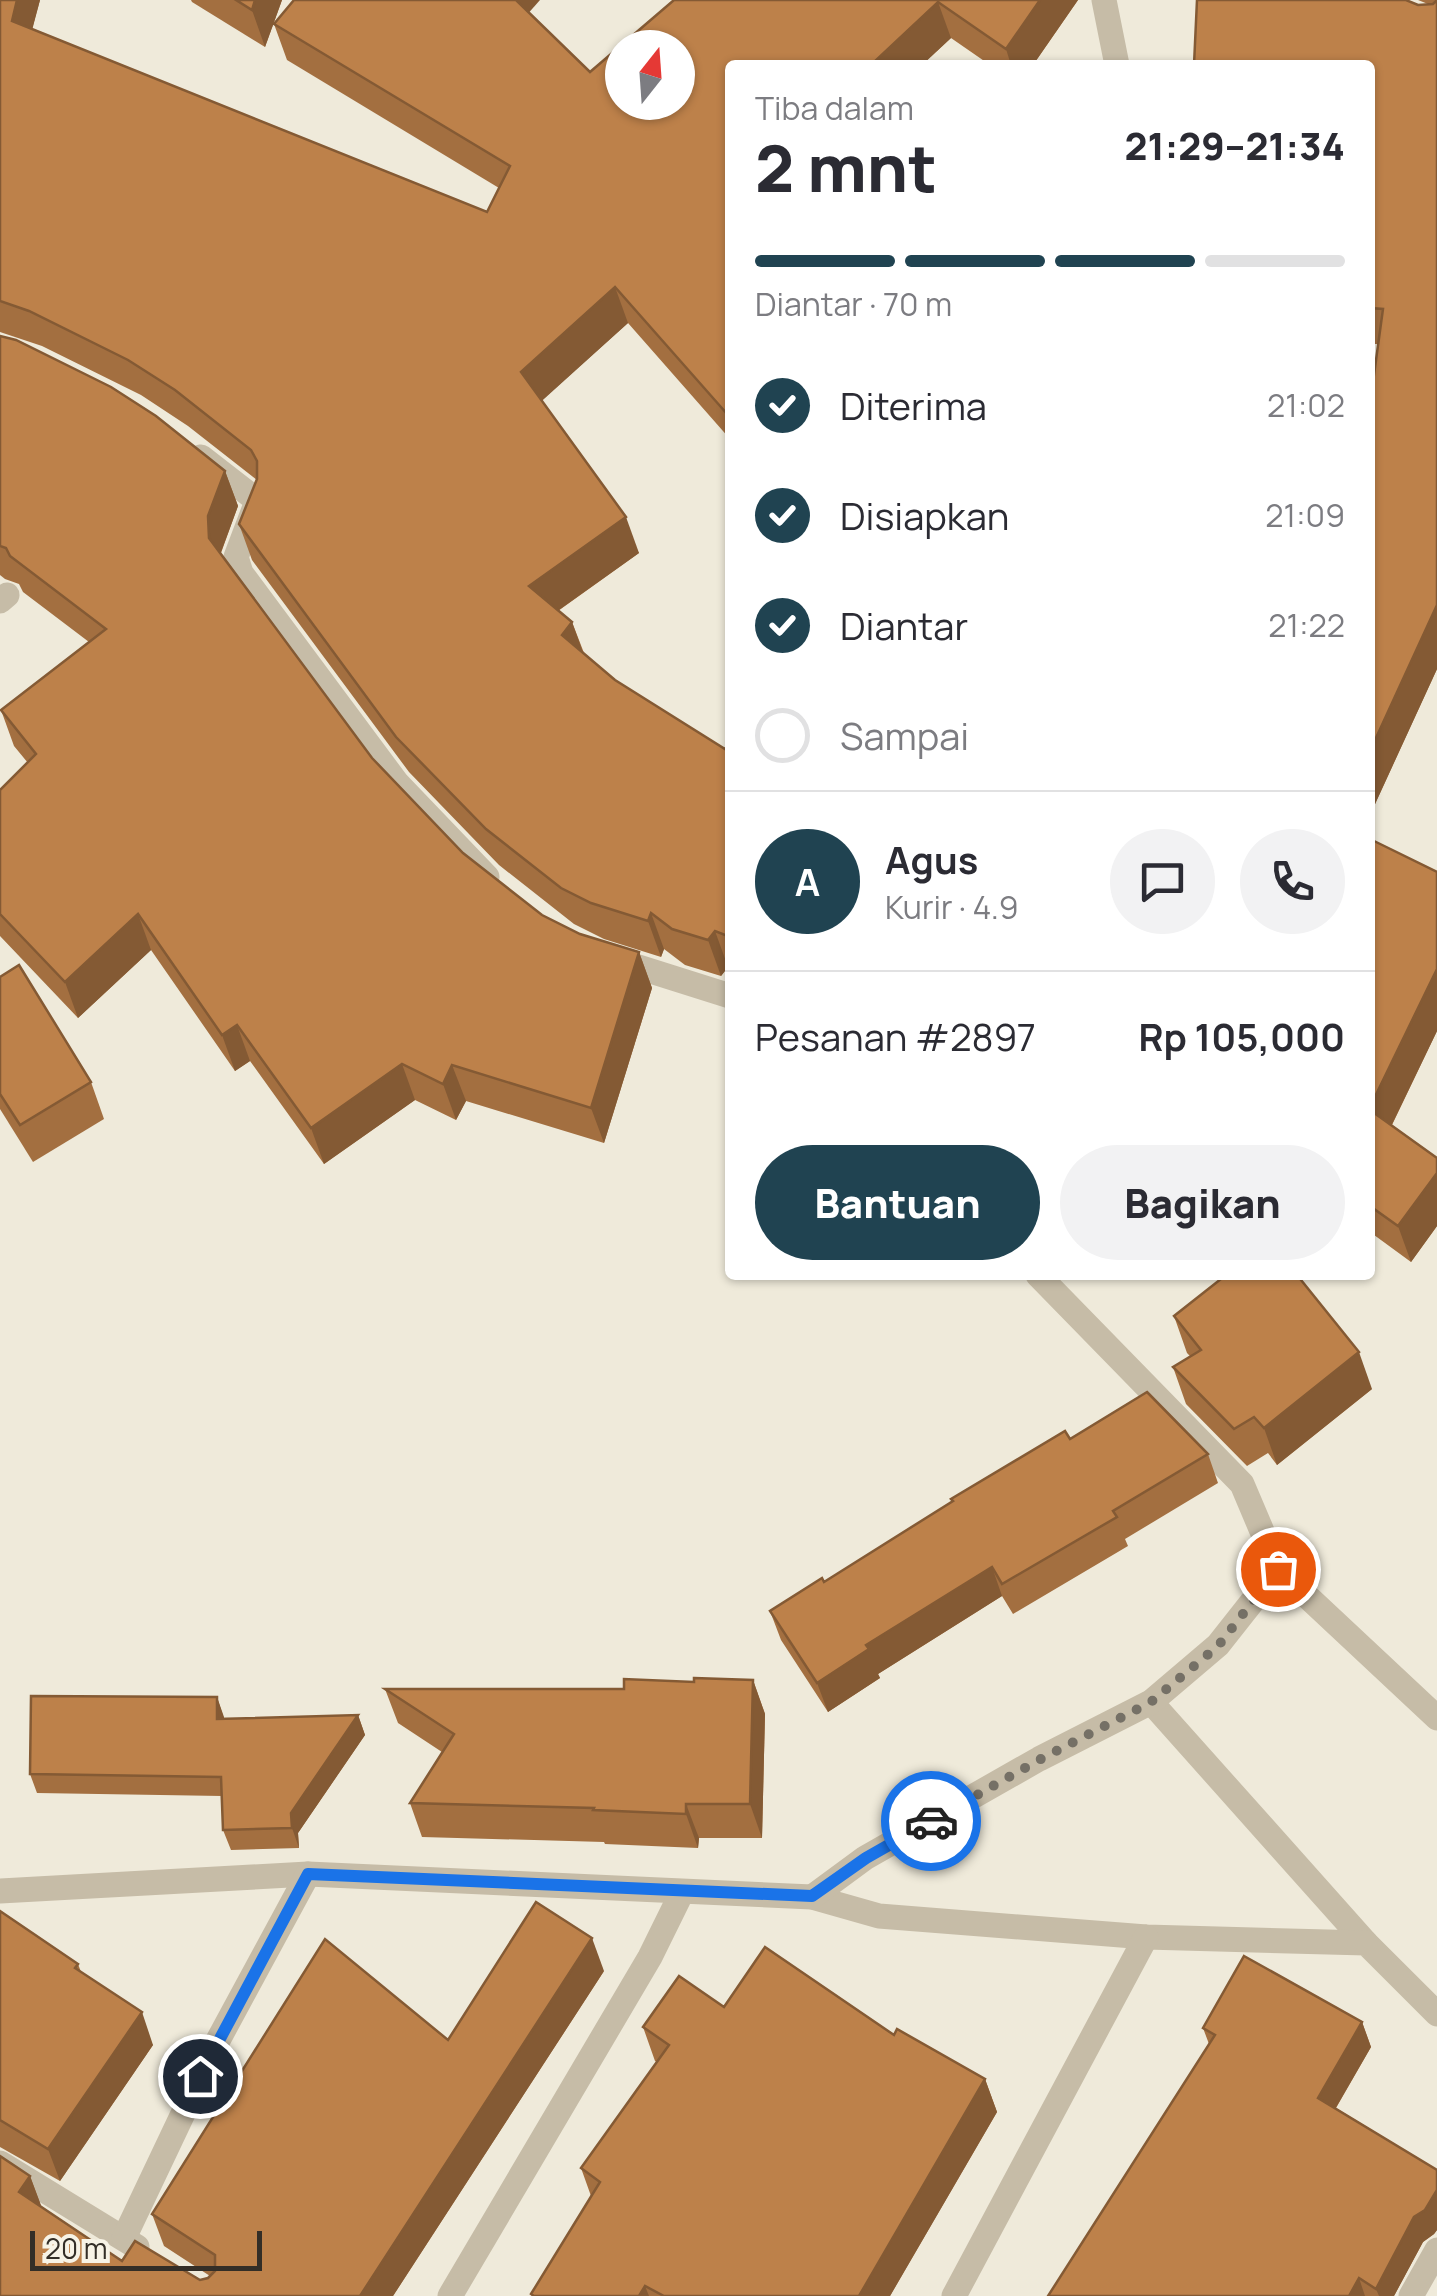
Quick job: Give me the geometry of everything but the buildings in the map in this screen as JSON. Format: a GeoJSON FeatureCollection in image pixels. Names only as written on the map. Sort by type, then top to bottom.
{"type":"FeatureCollection","features":[{"type":"Feature","properties":{"kind":"street"},"geometry":{"type":"LineString","coordinates":[[1104,0],[1116,60]]}},
{"type":"Feature","properties":{"kind":"street"},"geometry":{"type":"LineString","coordinates":[[178,440],[254,498],[255,510],[236,565],[397,783],[502,890]]}},
{"type":"Feature","properties":{"kind":"street"},"geometry":{"type":"LineString","coordinates":[[598,954],[725,994]]}},
{"type":"Feature","properties":{"kind":"street"},"geometry":{"type":"LineString","coordinates":[[1043,1280],[1242,1484],[1278,1569],[1437,1718]]}},
{"type":"Feature","properties":{"kind":"street"},"geometry":{"type":"LineString","coordinates":[[812,1896],[866,1858],[1151,1702],[1218,1646],[1278,1569]]}},
{"type":"Feature","properties":{"kind":"street"},"geometry":{"type":"LineString","coordinates":[[1151,1702],[1366,1943],[1437,2014]]}},
{"type":"Feature","properties":{"kind":"street"},"geometry":{"type":"LineString","coordinates":[[0,1890],[308,1874],[812,1896],[879,1916],[1146,1937],[1366,1943]]}},
{"type":"Feature","properties":{"kind":"street"},"geometry":{"type":"LineString","coordinates":[[124,2238],[216,2044],[308,1874]]}},
{"type":"Feature","properties":{"kind":"street"},"geometry":{"type":"LineString","coordinates":[[450,2296],[650,1956],[682,1892]]}},
{"type":"Feature","properties":{"kind":"street"},"geometry":{"type":"LineString","coordinates":[[954,2296],[1146,1937]]}},
{"type":"Feature","properties":{"kind":"street"},"geometry":{"type":"LineString","coordinates":[[0,2164],[154,2258]]}},
{"type":"Feature","properties":{"kind":"street"},"geometry":{"type":"LineString","coordinates":[[1411,2296],[1437,2250]]}},
{"type":"Feature","properties":{"kind":"way so far"},"geometry":{"type":"LineString","coordinates":[[931,1821],[1151,1702],[1218,1646],[1278,1569]]}},
{"type":"Feature","properties":{"kind":"route"},"geometry":{"type":"LineString","coordinates":[[200,2076],[308,1874],[812,1896],[866,1858],[931,1821]]}}]}
